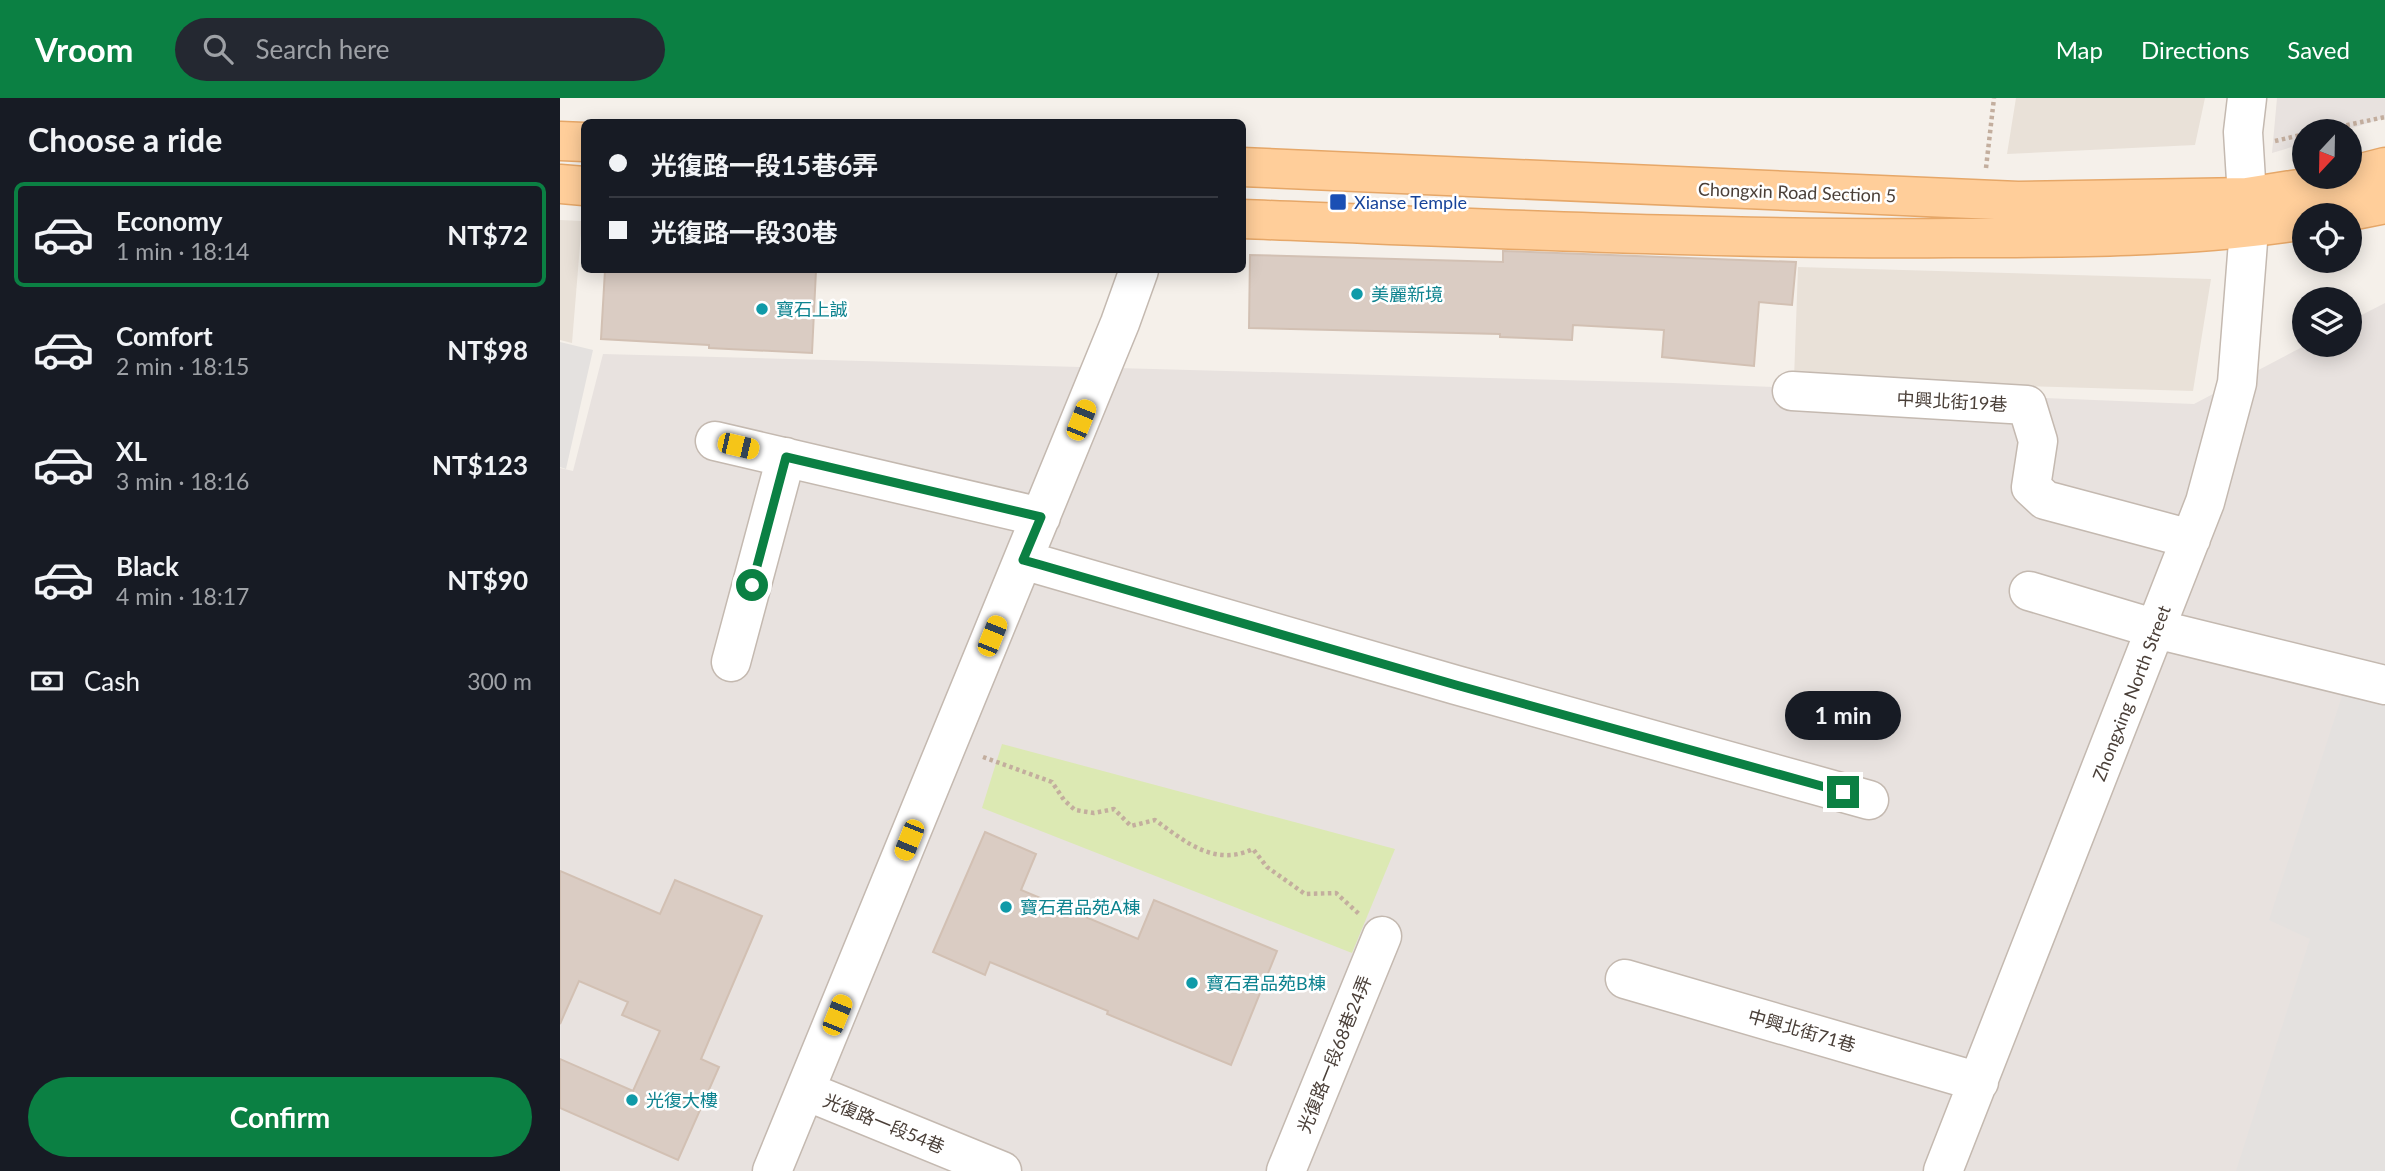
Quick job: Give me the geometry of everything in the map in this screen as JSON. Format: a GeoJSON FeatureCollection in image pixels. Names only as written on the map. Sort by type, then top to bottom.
{"type":"FeatureCollection","features":[{"type":"Feature","properties":{"kind":"main road"},"geometry":{"type":"LineString","coordinates":[[560,141],[581,142]]}},
{"type":"Feature","properties":{"kind":"main road","name":"Chongxin Road Section 5"},"geometry":{"type":"LineString","coordinates":[[1246,167],[1985,200],[2248,213],[2292,218]]}},
{"type":"Feature","properties":{"kind":"main road","name":"Chongxin Road Section 5"},"geometry":{"type":"LineString","coordinates":[[2362,174],[2385,167]]}},
{"type":"Feature","properties":{"kind":"main road"},"geometry":{"type":"LineString","coordinates":[[560,184],[581,186]]}},
{"type":"Feature","properties":{"kind":"main road","name":"Chongxin Road Section 5"},"geometry":{"type":"LineString","coordinates":[[1246,219],[1813,239],[2085,237],[2248,213],[2306,189]]}},
{"type":"Feature","properties":{"kind":"main road"},"geometry":{"type":"LineString","coordinates":[[2362,209],[2385,204]]}},
{"type":"Feature","properties":{"kind":"street","name":"Zhongxing North Street"},"geometry":{"type":"LineString","coordinates":[[1943,1171],[2205,502],[2237,383],[2248,213],[2243,132],[2247,98]]}},
{"type":"Feature","properties":{"kind":"street"},"geometry":{"type":"LineString","coordinates":[[772,1171],[1041,517],[1138,273]]}},
{"type":"Feature","properties":{"kind":"street","name":"中興北街19巷"},"geometry":{"type":"LineString","coordinates":[[1792,391],[2027,405],[2038,441],[2032,488],[2045,500],[2191,539]]}},
{"type":"Feature","properties":{"kind":"street"},"geometry":{"type":"LineString","coordinates":[[715,441],[1041,517]]}},
{"type":"Feature","properties":{"kind":"street"},"geometry":{"type":"LineString","coordinates":[[731,662],[786,457]]}},
{"type":"Feature","properties":{"kind":"street"},"geometry":{"type":"LineString","coordinates":[[1023,560],[1869,800]]}},
{"type":"Feature","properties":{"kind":"street"},"geometry":{"type":"LineString","coordinates":[[2029,591],[2156,629],[2385,685]]}},
{"type":"Feature","properties":{"kind":"street","name":"光復路一段68巷24弄"},"geometry":{"type":"LineString","coordinates":[[1286,1171],[1382,936]]}},
{"type":"Feature","properties":{"kind":"street","name":"中興北街71巷"},"geometry":{"type":"LineString","coordinates":[[1625,979],[1979,1082]]}},
{"type":"Feature","properties":{"kind":"street","name":"光復路一段54巷"},"geometry":{"type":"LineString","coordinates":[[806,1091],[1002,1171]]}},
{"type":"Feature","properties":{"kind":"path"},"geometry":{"type":"LineString","coordinates":[[1985,200],[1994,98]]}},
{"type":"Feature","properties":{"kind":"path"},"geometry":{"type":"LineString","coordinates":[[2362,122],[2385,117]]}},
{"type":"Feature","properties":{"kind":"path"},"geometry":{"type":"LineString","coordinates":[[983,757],[1052,782],[1064,800],[1075,810],[1094,813],[1114,809],[1131,826],[1154,820],[1208,853],[1236,857],[1253,849],[1267,867],[1305,894],[1336,893],[1382,936]]}},
{"type":"Feature","properties":{"kind":"shaded area"},"geometry":{"type":"Polygon","coordinates":[[[2016,98],[2205,98],[2195,145],[2007,154],[2016,98]]]}},
{"type":"Feature","properties":{"kind":"shaded area"},"geometry":{"type":"Polygon","coordinates":[[[2277,98],[2385,98],[2385,118],[2362,125],[2362,119],[2292,119],[2292,147],[2272,153],[2277,98]]]}},
{"type":"Feature","properties":{"kind":"shaded area"},"geometry":{"type":"Polygon","coordinates":[[[560,220],[581,221],[572,343],[560,340],[560,220]]]}},
{"type":"Feature","properties":{"kind":"shaded area"},"geometry":{"type":"Polygon","coordinates":[[[1798,267],[2211,279],[2193,391],[1794,379],[1798,267]]]}},
{"type":"Feature","properties":{"kind":"shaded area"},"geometry":{"type":"Polygon","coordinates":[[[2385,303],[2385,1171],[560,1171],[560,468],[573,471],[603,354],[1673,383],[2194,404],[2292,352],[2292,357],[2362,357],[2362,315],[2385,303]]]}},
{"type":"Feature","properties":{"kind":"shaded area"},"geometry":{"type":"Polygon","coordinates":[[[560,342],[593,350],[566,469],[560,467],[560,342]]]}},
{"type":"Feature","properties":{"kind":"shaded area"},"geometry":{"type":"Polygon","coordinates":[[[2344,690],[2385,703],[2385,1171],[2236,1171],[2310,939],[2269,920],[2344,690]]]}},
{"type":"Feature","properties":{"kind":"green space"},"geometry":{"type":"Polygon","coordinates":[[[1002,744],[1395,849],[1352,953],[982,808],[1002,744]]]}},
{"type":"Feature","properties":{"kind":"building"},"geometry":{"type":"Polygon","coordinates":[[[1503,251],[1796,262],[1792,305],[1759,302],[1754,366],[1662,357],[1664,330],[1573,325],[1572,340],[1500,337],[1500,334],[1249,328],[1250,255],[1503,262],[1503,251]]]}},
{"type":"Feature","properties":{"kind":"building"},"geometry":{"type":"Polygon","coordinates":[[[605,273],[816,273],[812,353],[601,339],[605,273]]]}},
{"type":"Feature","properties":{"kind":"building"},"geometry":{"type":"Polygon","coordinates":[[[985,832],[1036,854],[1021,890],[1138,939],[1154,900],[1277,951],[1231,1065],[990,962],[985,975],[933,952],[985,832]]]}},
{"type":"Feature","properties":{"kind":"building"},"geometry":{"type":"Polygon","coordinates":[[[560,871],[660,914],[675,880],[762,916],[701,1059],[719,1067],[678,1160],[560,1108],[560,1059],[633,1091],[660,1031],[622,1015],[628,1002],[579,981],[560,1024],[560,871]]]}},
{"type":"Feature","properties":{"kind":"place","name":"Xianse Temple"},"geometry":{"type":"Point","coordinates":[1338,202]}},
{"type":"Feature","properties":{"kind":"place","name":"美麗新境"},"geometry":{"type":"Point","coordinates":[1357,294]}},
{"type":"Feature","properties":{"kind":"place","name":"寶石上誠"},"geometry":{"type":"Point","coordinates":[762,309]}},
{"type":"Feature","properties":{"kind":"place","name":"寶石君品苑A棟"},"geometry":{"type":"Point","coordinates":[1006,907]}},
{"type":"Feature","properties":{"kind":"place","name":"寶石君品苑B棟"},"geometry":{"type":"Point","coordinates":[1192,983]}},
{"type":"Feature","properties":{"kind":"place","name":"光復大樓"},"geometry":{"type":"Point","coordinates":[632,1100]}},
{"type":"Feature","properties":{"kind":"route"},"geometry":{"type":"LineString","coordinates":[[752,585],[786,457],[1041,517],[1023,560],[1456,685],[1843,792]]}}]}
